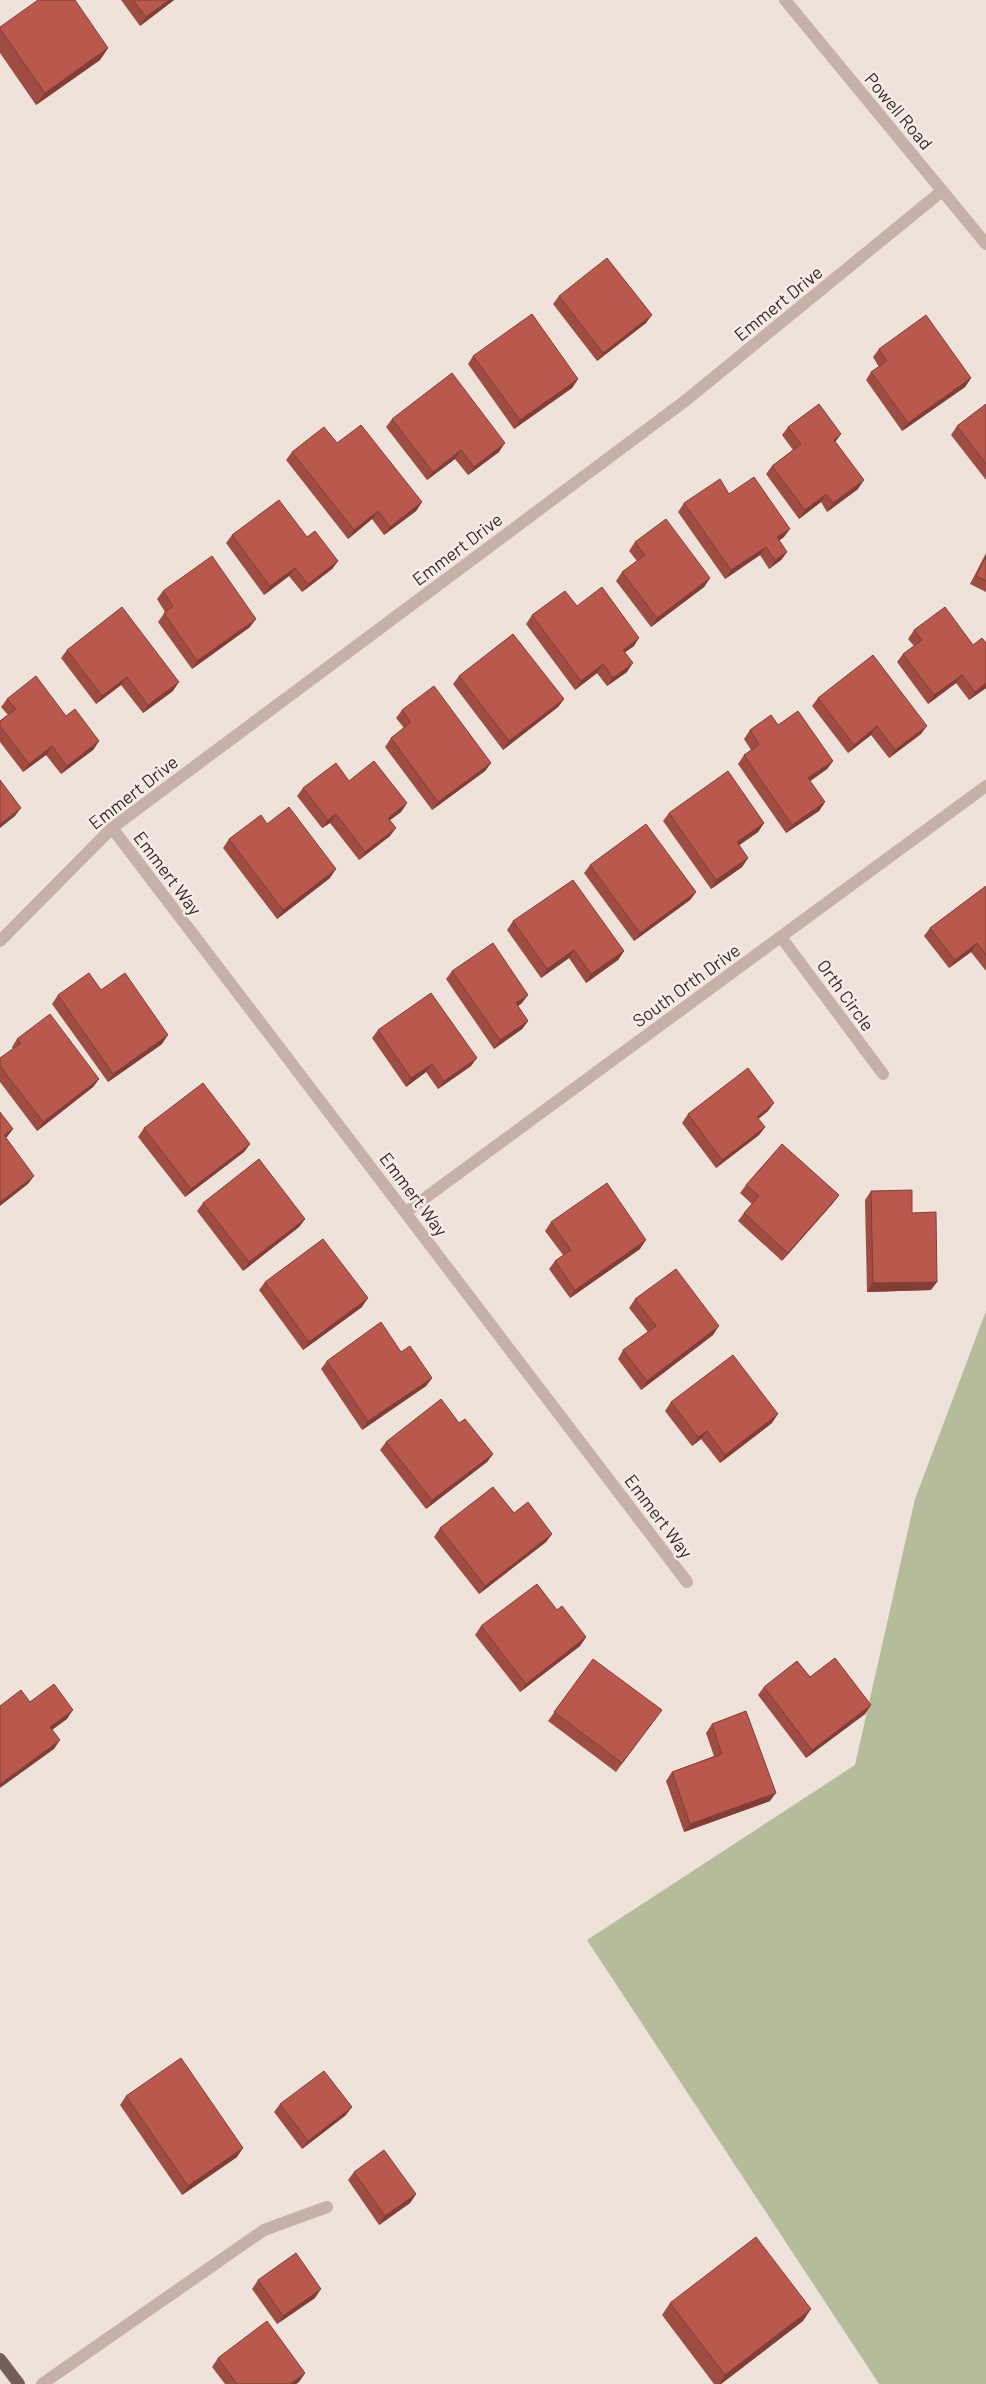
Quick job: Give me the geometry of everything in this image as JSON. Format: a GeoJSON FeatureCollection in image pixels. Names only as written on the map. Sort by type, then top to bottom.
{"type":"FeatureCollection","features":[{"type":"Feature","properties":{"kind":"main road"},"geometry":{"type":"LineString","coordinates":[[0,2359],[19,2384]]}},
{"type":"Feature","properties":{"kind":"street","name":"Powell Road"},"geometry":{"type":"LineString","coordinates":[[785,0],[986,244]]}},
{"type":"Feature","properties":{"kind":"street","name":"Emmert Drive"},"geometry":{"type":"LineString","coordinates":[[0,941],[112,828],[685,401],[942,191]]}},
{"type":"Feature","properties":{"kind":"street","name":"South Orth Drive"},"geometry":{"type":"LineString","coordinates":[[406,1212],[986,786]]}},
{"type":"Feature","properties":{"kind":"street","name":"Emmert Way"},"geometry":{"type":"LineString","coordinates":[[112,828],[687,1582]]}},
{"type":"Feature","properties":{"kind":"street","name":"Orth Circle"},"geometry":{"type":"LineString","coordinates":[[781,937],[883,1074]]}},
{"type":"Feature","properties":{"kind":"street"},"geometry":{"type":"LineString","coordinates":[[42,2384],[264,2230],[327,2207]]}},
{"type":"Feature","properties":{"kind":"green space"},"geometry":{"type":"Polygon","coordinates":[[[986,1311],[986,2384],[879,2384],[587,1940],[855,1765],[915,1499],[986,1311]]]}},
{"type":"Feature","properties":{"kind":"building"},"geometry":{"type":"Polygon","coordinates":[[[38,0],[75,0],[108,48],[45,93],[0,29],[0,27],[38,0]]]}},
{"type":"Feature","properties":{"kind":"building"},"geometry":{"type":"Polygon","coordinates":[[[133,0],[169,0],[146,17],[133,0]]]}},
{"type":"Feature","properties":{"kind":"building"},"geometry":{"type":"Polygon","coordinates":[[[607,258],[652,315],[603,353],[559,296],[607,258]]]}},
{"type":"Feature","properties":{"kind":"building"},"geometry":{"type":"Polygon","coordinates":[[[532,314],[578,379],[520,420],[473,356],[532,314]]]}},
{"type":"Feature","properties":{"kind":"building"},"geometry":{"type":"Polygon","coordinates":[[[926,315],[971,378],[908,423],[871,372],[887,361],[879,349],[926,315]]]}},
{"type":"Feature","properties":{"kind":"building"},"geometry":{"type":"Polygon","coordinates":[[[452,373],[505,443],[474,467],[461,450],[433,472],[392,419],[452,373]]]}},
{"type":"Feature","properties":{"kind":"building"},"geometry":{"type":"Polygon","coordinates":[[[819,404],[841,434],[834,440],[864,480],[833,503],[826,494],[805,510],[772,466],[801,444],[788,427],[819,404]]]}},
{"type":"Feature","properties":{"kind":"building"},"geometry":{"type":"Polygon","coordinates":[[[986,404],[986,464],[957,426],[986,404]]]}},
{"type":"Feature","properties":{"kind":"building"},"geometry":{"type":"Polygon","coordinates":[[[361,425],[422,502],[390,527],[378,511],[354,530],[292,452],[324,427],[337,443],[361,425]]]}},
{"type":"Feature","properties":{"kind":"building"},"geometry":{"type":"Polygon","coordinates":[[[754,477],[790,529],[777,537],[787,552],[775,560],[766,547],[731,570],[684,503],[720,479],[729,494],[754,477]]]}},
{"type":"Feature","properties":{"kind":"building"},"geometry":{"type":"Polygon","coordinates":[[[279,500],[307,537],[315,531],[338,561],[308,584],[295,568],[270,586],[232,535],[279,500]]]}},
{"type":"Feature","properties":{"kind":"building"},"geometry":{"type":"Polygon","coordinates":[[[666,519],[710,578],[657,618],[622,572],[645,555],[635,542],[666,519]]]}},
{"type":"Feature","properties":{"kind":"building"},"geometry":{"type":"Polygon","coordinates":[[[212,556],[256,619],[197,661],[164,613],[173,606],[163,591],[212,556]]]}},
{"type":"Feature","properties":{"kind":"building"},"geometry":{"type":"Polygon","coordinates":[[[986,556],[986,581],[976,576],[986,556]]]}},
{"type":"Feature","properties":{"kind":"building"},"geometry":{"type":"Polygon","coordinates":[[[602,587],[639,638],[623,650],[633,663],[613,678],[603,664],[581,681],[532,615],[565,591],[577,606],[602,587]]]}},
{"type":"Feature","properties":{"kind":"building"},"geometry":{"type":"Polygon","coordinates":[[[122,607],[179,682],[148,705],[127,677],[102,696],[67,650],[122,607]]]}},
{"type":"Feature","properties":{"kind":"building"},"geometry":{"type":"Polygon","coordinates":[[[945,607],[973,645],[982,638],[986,643],[986,683],[975,692],[962,675],[934,695],[903,654],[922,640],[914,630],[945,607]]]}},
{"type":"Feature","properties":{"kind":"building"},"geometry":{"type":"Polygon","coordinates":[[[513,634],[564,699],[509,741],[459,676],[513,634]]]}},
{"type":"Feature","properties":{"kind":"building"},"geometry":{"type":"Polygon","coordinates":[[[873,655],[927,726],[895,750],[877,726],[854,745],[818,698],[873,655]]]}},
{"type":"Feature","properties":{"kind":"building"},"geometry":{"type":"Polygon","coordinates":[[[36,676],[66,716],[75,709],[99,741],[67,766],[52,746],[29,764],[0,726],[0,721],[16,709],[7,699],[36,676]]]}},
{"type":"Feature","properties":{"kind":"building"},"geometry":{"type":"Polygon","coordinates":[[[434,686],[491,763],[438,802],[391,738],[411,722],[402,710],[434,686]]]}},
{"type":"Feature","properties":{"kind":"building"},"geometry":{"type":"Polygon","coordinates":[[[798,711],[833,761],[808,778],[825,802],[792,825],[744,755],[759,745],[750,730],[771,715],[778,725],[798,711]]]}},
{"type":"Feature","properties":{"kind":"building"},"geometry":{"type":"Polygon","coordinates":[[[374,761],[407,803],[388,818],[396,828],[365,852],[336,814],[328,820],[303,788],[336,763],[349,781],[374,761]]]}},
{"type":"Feature","properties":{"kind":"building"},"geometry":{"type":"Polygon","coordinates":[[[728,771],[764,823],[737,842],[748,858],[716,880],[669,813],[728,771]]]}},
{"type":"Feature","properties":{"kind":"building"},"geometry":{"type":"Polygon","coordinates":[[[0,780],[21,808],[0,824],[0,780]]]}},
{"type":"Feature","properties":{"kind":"building"},"geometry":{"type":"Polygon","coordinates":[[[289,807],[336,869],[283,910],[229,839],[261,815],[267,824],[289,807]]]}},
{"type":"Feature","properties":{"kind":"building"},"geometry":{"type":"Polygon","coordinates":[[[646,824],[696,892],[640,933],[590,865],[646,824]]]}},
{"type":"Feature","properties":{"kind":"building"},"geometry":{"type":"Polygon","coordinates":[[[573,880],[624,951],[591,974],[574,950],[547,969],[513,921],[573,880]]]}},
{"type":"Feature","properties":{"kind":"building"},"geometry":{"type":"Polygon","coordinates":[[[986,886],[986,955],[977,943],[955,960],[930,928],[986,886]]]}},
{"type":"Feature","properties":{"kind":"building"},"geometry":{"type":"Polygon","coordinates":[[[493,943],[528,995],[516,1003],[528,1021],[500,1040],[452,971],[493,943]]]}},
{"type":"Feature","properties":{"kind":"building"},"geometry":{"type":"Polygon","coordinates":[[[89,973],[101,990],[125,973],[168,1035],[113,1074],[58,995],[89,973]]]}},
{"type":"Feature","properties":{"kind":"building"},"geometry":{"type":"Polygon","coordinates":[[[431,993],[477,1058],[444,1081],[432,1064],[411,1078],[378,1030],[431,993]]]}},
{"type":"Feature","properties":{"kind":"building"},"geometry":{"type":"Polygon","coordinates":[[[50,1014],[99,1079],[43,1122],[0,1066],[0,1058],[21,1043],[17,1039],[50,1014]]]}},
{"type":"Feature","properties":{"kind":"building"},"geometry":{"type":"Polygon","coordinates":[[[748,1068],[774,1103],[757,1117],[765,1127],[722,1160],[688,1114],[748,1068]]]}},
{"type":"Feature","properties":{"kind":"building"},"geometry":{"type":"Polygon","coordinates":[[[203,1083],[250,1144],[191,1189],[144,1128],[203,1083]]]}},
{"type":"Feature","properties":{"kind":"building"},"geometry":{"type":"Polygon","coordinates":[[[0,1112],[13,1129],[4,1135],[34,1176],[0,1202],[0,1112]]]}},
{"type":"Feature","properties":{"kind":"building"},"geometry":{"type":"Polygon","coordinates":[[[782,1144],[839,1195],[788,1253],[744,1213],[759,1196],[746,1185],[782,1144]]]}},
{"type":"Feature","properties":{"kind":"building"},"geometry":{"type":"Polygon","coordinates":[[[259,1159],[305,1219],[249,1262],[203,1203],[259,1159]]]}},
{"type":"Feature","properties":{"kind":"building"},"geometry":{"type":"Polygon","coordinates":[[[607,1183],[646,1240],[575,1290],[555,1261],[571,1250],[551,1222],[607,1183]]]}},
{"type":"Feature","properties":{"kind":"building"},"geometry":{"type":"Polygon","coordinates":[[[912,1190],[912,1213],[936,1212],[937,1282],[873,1283],[871,1191],[912,1190]]]}},
{"type":"Feature","properties":{"kind":"building"},"geometry":{"type":"Polygon","coordinates":[[[323,1239],[368,1298],[309,1342],[265,1282],[323,1239]]]}},
{"type":"Feature","properties":{"kind":"building"},"geometry":{"type":"Polygon","coordinates":[[[676,1269],[719,1326],[647,1381],[623,1350],[656,1326],[635,1299],[676,1269]]]}},
{"type":"Feature","properties":{"kind":"building"},"geometry":{"type":"Polygon","coordinates":[[[381,1322],[401,1352],[410,1346],[432,1378],[368,1421],[327,1361],[381,1322]]]}},
{"type":"Feature","properties":{"kind":"building"},"geometry":{"type":"Polygon","coordinates":[[[733,1355],[778,1414],[725,1455],[707,1431],[698,1437],[671,1402],[733,1355]]]}},
{"type":"Feature","properties":{"kind":"building"},"geometry":{"type":"Polygon","coordinates":[[[441,1399],[459,1423],[465,1419],[493,1454],[432,1500],[386,1442],[441,1399]]]}},
{"type":"Feature","properties":{"kind":"building"},"geometry":{"type":"Polygon","coordinates":[[[493,1487],[514,1513],[528,1502],[552,1534],[485,1586],[440,1528],[493,1487]]]}},
{"type":"Feature","properties":{"kind":"building"},"geometry":{"type":"Polygon","coordinates":[[[537,1584],[557,1610],[562,1606],[586,1637],[526,1684],[481,1626],[537,1584]]]}},
{"type":"Feature","properties":{"kind":"building"},"geometry":{"type":"Polygon","coordinates":[[[835,1658],[871,1705],[812,1750],[764,1687],[797,1661],[810,1677],[835,1658]]]}},
{"type":"Feature","properties":{"kind":"building"},"geometry":{"type":"Polygon","coordinates":[[[593,1659],[662,1710],[622,1763],[554,1712],[593,1659]]]}},
{"type":"Feature","properties":{"kind":"building"},"geometry":{"type":"Polygon","coordinates":[[[54,1684],[73,1710],[50,1727],[60,1740],[0,1784],[0,1706],[21,1690],[30,1702],[54,1684]]]}},
{"type":"Feature","properties":{"kind":"building"},"geometry":{"type":"Polygon","coordinates":[[[746,1711],[776,1793],[690,1824],[672,1772],[722,1754],[712,1724],[746,1711]]]}},
{"type":"Feature","properties":{"kind":"building"},"geometry":{"type":"Polygon","coordinates":[[[181,2058],[243,2148],[188,2186],[126,2096],[181,2058]]]}},
{"type":"Feature","properties":{"kind":"building"},"geometry":{"type":"Polygon","coordinates":[[[324,2071],[352,2107],[308,2141],[280,2104],[324,2071]]]}},
{"type":"Feature","properties":{"kind":"building"},"geometry":{"type":"Polygon","coordinates":[[[384,2150],[416,2194],[385,2216],[354,2172],[384,2150]]]}},
{"type":"Feature","properties":{"kind":"building"},"geometry":{"type":"Polygon","coordinates":[[[756,2237],[811,2309],[725,2375],[670,2303],[756,2237]]]}},
{"type":"Feature","properties":{"kind":"building"},"geometry":{"type":"Polygon","coordinates":[[[296,2253],[321,2289],[283,2316],[258,2280],[296,2253]]]}},
{"type":"Feature","properties":{"kind":"building"},"geometry":{"type":"Polygon","coordinates":[[[267,2321],[305,2373],[290,2384],[237,2384],[218,2358],[267,2321]]]}}]}
